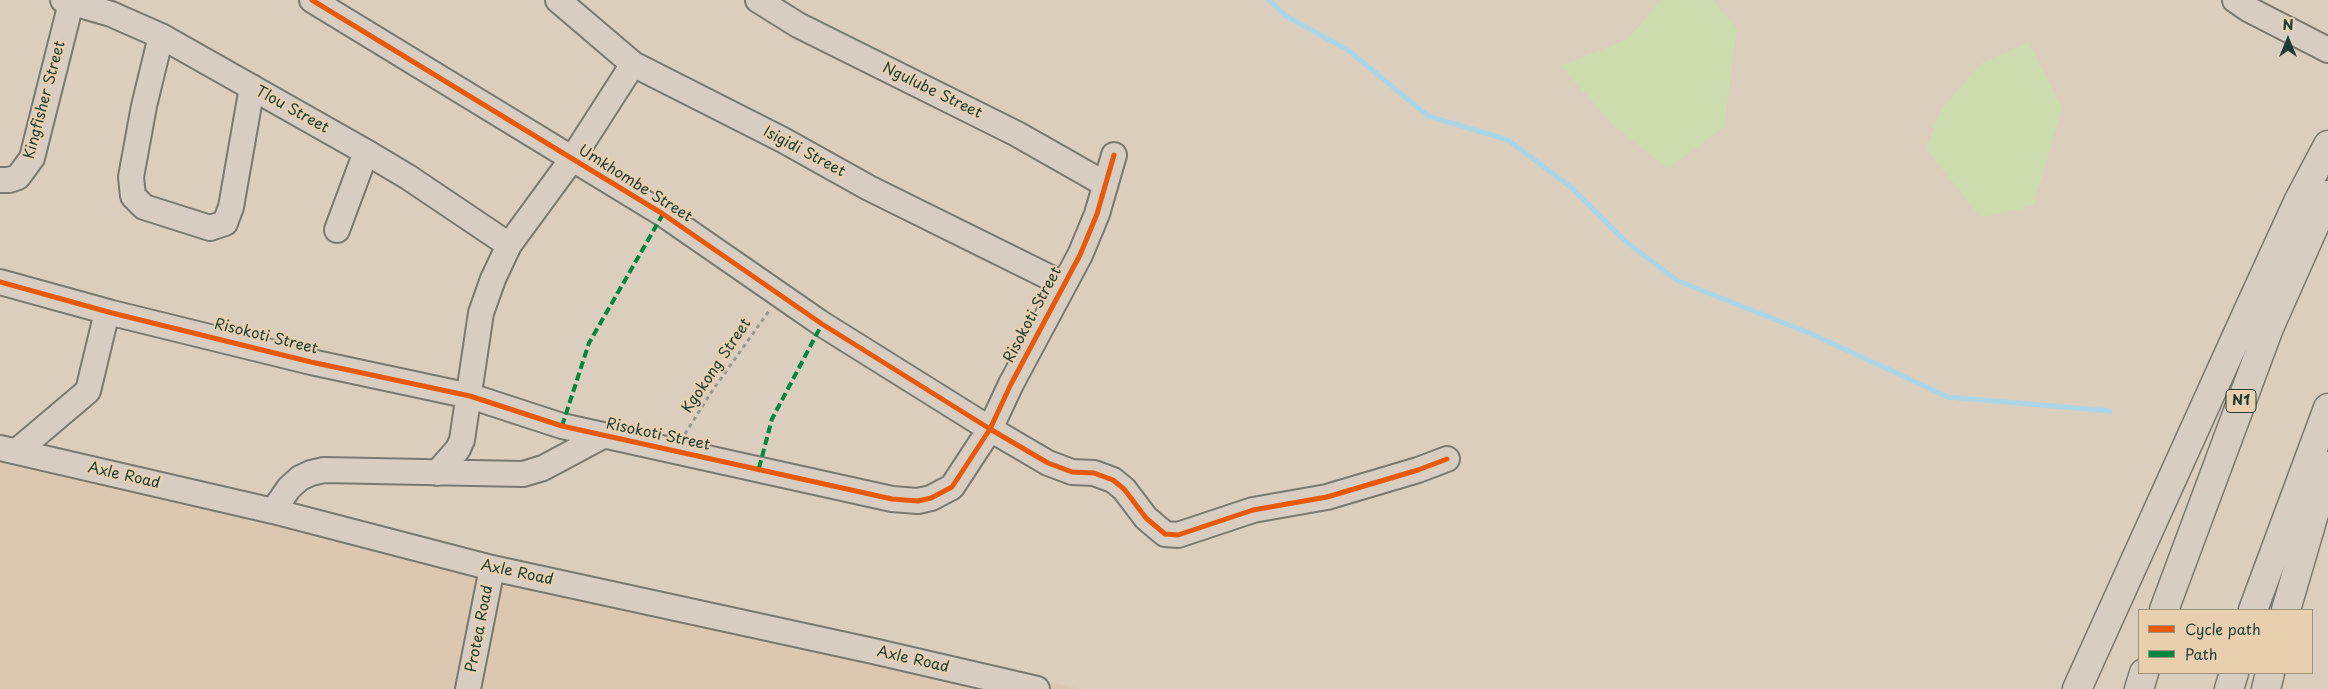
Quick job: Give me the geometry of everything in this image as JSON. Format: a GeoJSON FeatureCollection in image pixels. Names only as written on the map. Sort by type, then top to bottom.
{"type":"FeatureCollection","features":[{"type":"Feature","properties":{"kind":"highway"},"geometry":{"type":"LineString","coordinates":[[2077,689],[2298,202],[2328,145]]}},
{"type":"Feature","properties":{"kind":"highway","name":"N1"},"geometry":{"type":"LineString","coordinates":[[2164,609],[2269,328],[2328,195]]}},
{"type":"Feature","properties":{"kind":"highway"},"geometry":{"type":"LineString","coordinates":[[2253,609],[2328,408]]}},
{"type":"Feature","properties":{"kind":"highway"},"geometry":{"type":"LineString","coordinates":[[2286,609],[2328,466]]}},
{"type":"Feature","properties":{"kind":"highway"},"geometry":{"type":"LineString","coordinates":[[2139,689],[2144,674]]}},
{"type":"Feature","properties":{"kind":"highway"},"geometry":{"type":"LineString","coordinates":[[2229,689],[2234,674]]}},
{"type":"Feature","properties":{"kind":"highway"},"geometry":{"type":"LineString","coordinates":[[2266,689],[2270,674]]}},
{"type":"Feature","properties":{"kind":"street","name":"Umkhombe Street"},"geometry":{"type":"LineString","coordinates":[[312,0],[663,214],[822,324],[990,429],[1048,463],[1072,472],[1094,473],[1113,480],[1124,489],[1146,518],[1165,534],[1178,535],[1253,510],[1327,497],[1418,470],[1447,459]]}},
{"type":"Feature","properties":{"kind":"street","name":"Isigidi Street"},"geometry":{"type":"LineString","coordinates":[[558,0],[633,64],[783,140],[869,188],[1063,284]]}},
{"type":"Feature","properties":{"kind":"street","name":"Ngulube Street"},"geometry":{"type":"LineString","coordinates":[[758,0],[798,25],[1017,134],[1105,184]]}},
{"type":"Feature","properties":{"kind":"street"},"geometry":{"type":"LineString","coordinates":[[2235,0],[2248,9],[2328,50]]}},
{"type":"Feature","properties":{"kind":"street","name":"Tlou Street"},"geometry":{"type":"LineString","coordinates":[[67,1],[111,14],[161,36],[408,177],[509,246]]}},
{"type":"Feature","properties":{"kind":"street","name":"Kingfisher Street"},"geometry":{"type":"LineString","coordinates":[[0,180],[18,177],[32,158],[67,1]]}},
{"type":"Feature","properties":{"kind":"street"},"geometry":{"type":"LineString","coordinates":[[161,36],[144,106],[131,177],[133,196],[144,208],[210,228],[225,223],[231,207],[252,87]]}},
{"type":"Feature","properties":{"kind":"street"},"geometry":{"type":"LineString","coordinates":[[438,473],[458,449],[462,440],[481,313],[493,279],[509,246],[572,160],[633,64]]}},
{"type":"Feature","properties":{"kind":"street"},"geometry":{"type":"LineString","coordinates":[[337,230],[366,152]]}},
{"type":"Feature","properties":{"kind":"street","name":"Risokoti Street"},"geometry":{"type":"LineString","coordinates":[[0,282],[107,312],[311,362],[470,396],[519,414],[603,436],[892,499],[918,501],[930,498],[952,487],[990,429],[1011,384],[1080,255],[1097,214],[1114,154]]}},
{"type":"Feature","properties":{"kind":"street"},"geometry":{"type":"LineString","coordinates":[[8,449],[88,391],[107,312]]}},
{"type":"Feature","properties":{"kind":"street"},"geometry":{"type":"LineString","coordinates":[[273,511],[289,488],[300,478],[324,470],[532,473],[603,436]]}},
{"type":"Feature","properties":{"kind":"street","name":"Axle Road"},"geometry":{"type":"LineString","coordinates":[[8,449],[273,511],[492,568],[1037,689]]}},
{"type":"Feature","properties":{"kind":"street","name":"Protea Road"},"geometry":{"type":"LineString","coordinates":[[468,689],[492,568]]}},
{"type":"Feature","properties":{"kind":"shaded area"},"geometry":{"type":"Polygon","coordinates":[[[0,461],[1081,689],[0,689],[0,461]]]}},
{"type":"Feature","properties":{"kind":"green space"},"geometry":{"type":"Polygon","coordinates":[[[1661,0],[1713,0],[1737,29],[1724,127],[1668,169],[1612,124],[1561,66],[1628,39],[1661,0]]]}},
{"type":"Feature","properties":{"kind":"green space"},"geometry":{"type":"Polygon","coordinates":[[[2028,42],[2062,108],[2033,206],[1980,217],[1926,148],[1942,108],[1982,63],[2028,42]]]}},
{"type":"Feature","properties":{"kind":"waterway"},"geometry":{"type":"LineString","coordinates":[[1269,0],[1286,16],[1348,50],[1428,116],[1508,140],[1572,188],[1625,241],[1678,281],[1812,334],[1948,397],[2110,411]]}},
{"type":"Feature","properties":{"kind":"marked path"},"geometry":{"type":"LineString","coordinates":[[562,426],[589,343],[663,214]]}},
{"type":"Feature","properties":{"kind":"marked path"},"geometry":{"type":"LineString","coordinates":[[759,468],[772,419],[822,324]]}},
{"type":"Feature","properties":{"kind":"cycle path"},"geometry":{"type":"LineString","coordinates":[[312,0],[663,214],[822,324],[990,429],[1048,463],[1072,472],[1094,473],[1113,480],[1124,489],[1146,518],[1165,534],[1178,535],[1253,510],[1327,497],[1418,470],[1447,459]]}},
{"type":"Feature","properties":{"kind":"cycle path"},"geometry":{"type":"LineString","coordinates":[[0,282],[112,313],[311,362],[470,396],[562,426],[892,499],[918,501],[931,498],[952,487],[990,429],[1011,384],[1080,255],[1097,214],[1114,155]]}}]}
